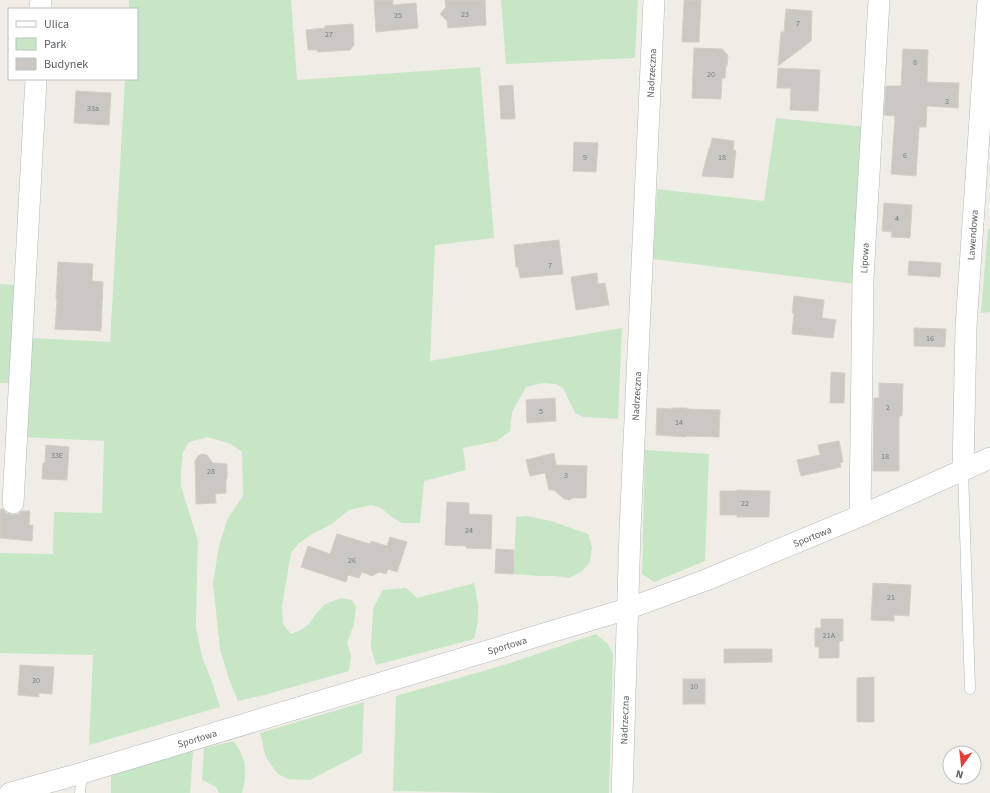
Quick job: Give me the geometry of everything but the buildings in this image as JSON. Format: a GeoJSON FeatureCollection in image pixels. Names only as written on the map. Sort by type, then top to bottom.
{"type":"FeatureCollection","features":[{"type":"Feature","properties":{"kind":"street","name":"Nadrzeczna"},"geometry":{"type":"LineString","coordinates":[[622,793],[627,609],[654,0]]}},
{"type":"Feature","properties":{"kind":"street","name":"Lipowa"},"geometry":{"type":"LineString","coordinates":[[860,516],[863,278],[879,0]]}},
{"type":"Feature","properties":{"kind":"street","name":"Lawendowa"},"geometry":{"type":"LineString","coordinates":[[963,470],[966,327],[988,0]]}},
{"type":"Feature","properties":{"kind":"street"},"geometry":{"type":"LineString","coordinates":[[13,503],[36,80]]}},
{"type":"Feature","properties":{"kind":"street","name":"Sportowa"},"geometry":{"type":"LineString","coordinates":[[10,793],[82,773],[627,609],[706,580],[860,516],[990,458]]}},
{"type":"Feature","properties":{"kind":"lane"},"geometry":{"type":"LineString","coordinates":[[963,470],[970,689]]}},
{"type":"Feature","properties":{"kind":"lane"},"geometry":{"type":"LineString","coordinates":[[80,793],[82,773]]}},
{"type":"Feature","properties":{"kind":"green space"},"geometry":{"type":"Polygon","coordinates":[[[129,0],[291,0],[297,80],[480,67],[494,238],[435,245],[430,361],[622,328],[618,419],[583,417],[575,413],[563,388],[556,384],[543,383],[526,387],[512,412],[510,431],[497,441],[463,448],[466,470],[424,481],[420,523],[402,523],[381,508],[371,505],[349,510],[332,524],[312,534],[298,544],[291,553],[282,606],[283,624],[291,634],[308,625],[325,604],[341,598],[352,600],[356,607],[354,624],[347,643],[351,656],[349,671],[238,701],[229,679],[220,649],[213,583],[219,546],[228,518],[243,496],[242,452],[231,444],[207,437],[189,442],[183,452],[181,486],[198,541],[196,627],[202,657],[220,707],[89,745],[93,655],[0,653],[0,553],[53,554],[54,512],[102,513],[104,441],[25,437],[31,338],[110,342],[125,80],[138,80],[138,8],[129,8],[129,0]]]}},
{"type":"Feature","properties":{"kind":"green space"},"geometry":{"type":"Polygon","coordinates":[[[501,0],[638,0],[635,58],[506,64],[501,0]]]}},
{"type":"Feature","properties":{"kind":"green space"},"geometry":{"type":"Polygon","coordinates":[[[776,118],[865,127],[856,284],[653,259],[657,189],[764,201],[776,118]]]}},
{"type":"Feature","properties":{"kind":"green space"},"geometry":{"type":"Polygon","coordinates":[[[988,229],[990,229],[990,312],[981,313],[988,229]]]}},
{"type":"Feature","properties":{"kind":"green space"},"geometry":{"type":"Polygon","coordinates":[[[0,284],[16,285],[10,383],[0,383],[0,284]]]}},
{"type":"Feature","properties":{"kind":"green space"},"geometry":{"type":"Polygon","coordinates":[[[645,450],[709,454],[705,561],[654,582],[642,574],[645,450]]]}},
{"type":"Feature","properties":{"kind":"green space"},"geometry":{"type":"Polygon","coordinates":[[[527,516],[551,521],[588,534],[592,547],[590,562],[581,572],[569,578],[514,574],[516,517],[527,516]]]}},
{"type":"Feature","properties":{"kind":"green space"},"geometry":{"type":"Polygon","coordinates":[[[474,583],[478,605],[478,621],[474,639],[376,665],[371,648],[373,608],[383,590],[406,588],[417,598],[474,583]]]}},
{"type":"Feature","properties":{"kind":"green space"},"geometry":{"type":"Polygon","coordinates":[[[596,634],[608,644],[613,654],[609,793],[393,791],[396,696],[504,665],[596,634]]]}},
{"type":"Feature","properties":{"kind":"green space"},"geometry":{"type":"Polygon","coordinates":[[[364,702],[362,753],[310,780],[288,779],[278,774],[269,762],[265,754],[260,733],[364,702]]]}},
{"type":"Feature","properties":{"kind":"green space"},"geometry":{"type":"Polygon","coordinates":[[[234,741],[242,756],[245,767],[245,780],[242,793],[219,793],[216,787],[202,780],[204,748],[234,741]]]}},
{"type":"Feature","properties":{"kind":"green space"},"geometry":{"type":"Polygon","coordinates":[[[193,751],[190,793],[111,793],[111,773],[193,751]]]}}]}
